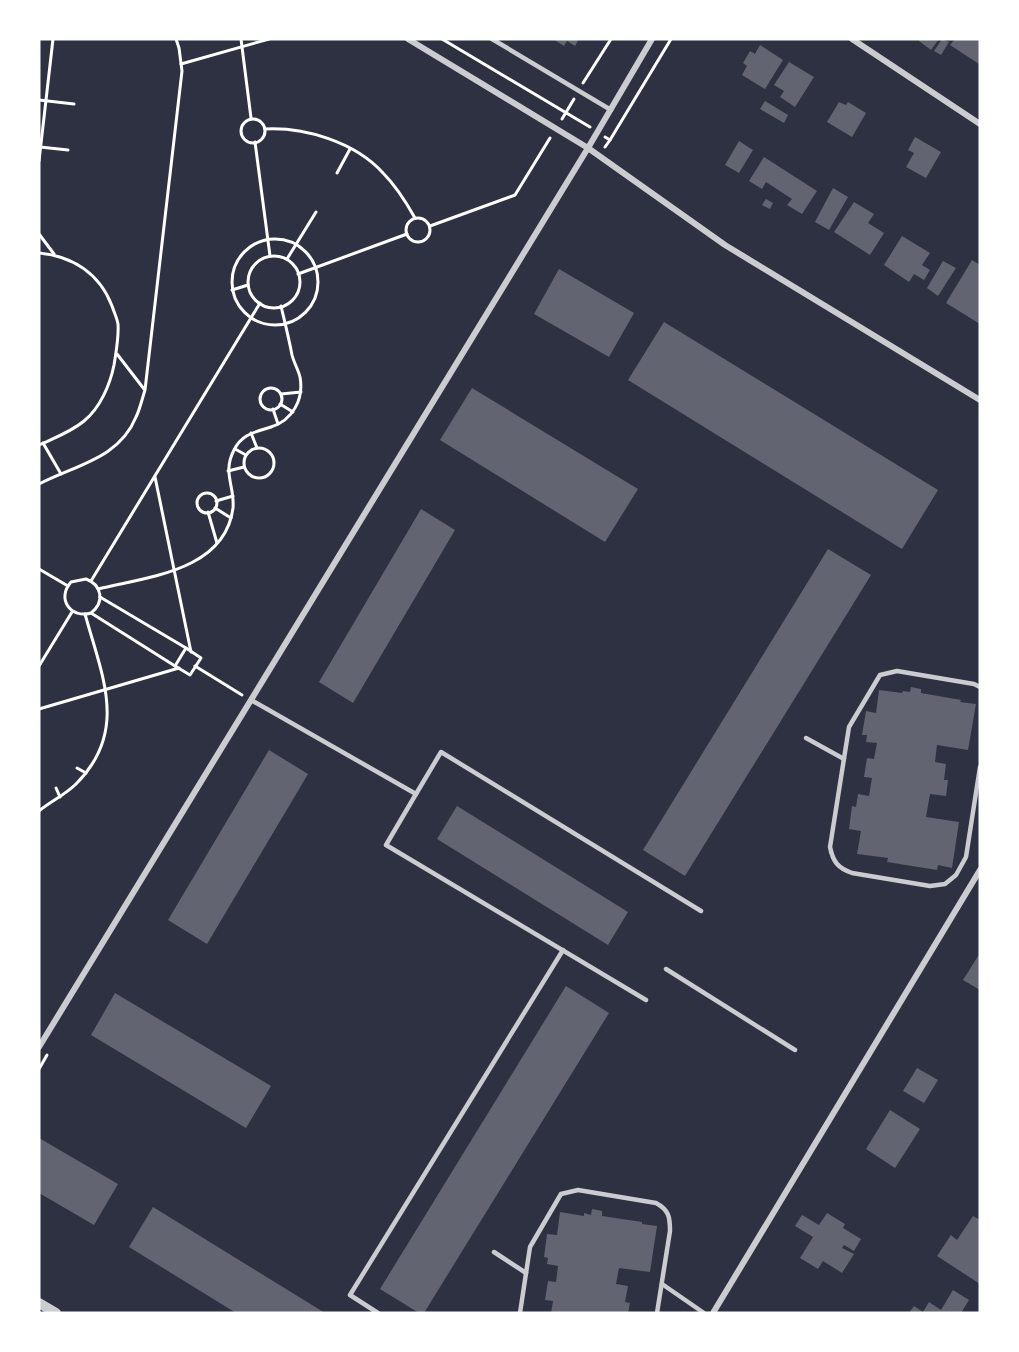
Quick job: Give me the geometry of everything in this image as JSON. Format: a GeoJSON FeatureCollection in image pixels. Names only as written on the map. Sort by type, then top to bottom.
{"type":"FeatureCollection","features":[{"type":"Feature","properties":{"kind":"street"},"geometry":{"type":"LineString","coordinates":[[408,39],[588,148],[725,245],[980,400]]}},
{"type":"Feature","properties":{"kind":"street"},"geometry":{"type":"LineString","coordinates":[[39,1047],[588,148],[652,39]]}},
{"type":"Feature","properties":{"kind":"street"},"geometry":{"type":"LineString","coordinates":[[852,39],[980,124]]}},
{"type":"Feature","properties":{"kind":"street"},"geometry":{"type":"LineString","coordinates":[[713,1313],[980,870]]}},
{"type":"Feature","properties":{"kind":"street"},"geometry":{"type":"LineString","coordinates":[[39,1303],[56,1313]]}},
{"type":"Feature","properties":{"kind":"lane"},"geometry":{"type":"LineString","coordinates":[[492,39],[611,110]]}},
{"type":"Feature","properties":{"kind":"lane"},"geometry":{"type":"LineString","coordinates":[[980,687],[974,684],[897,671],[879,675],[849,727],[830,847],[833,860],[841,869],[852,873],[930,886],[945,884],[956,875],[966,857],[980,768]]}},
{"type":"Feature","properties":{"kind":"lane"},"geometry":{"type":"LineString","coordinates":[[251,700],[416,794]]}},
{"type":"Feature","properties":{"kind":"lane"},"geometry":{"type":"LineString","coordinates":[[806,738],[844,759]]}},
{"type":"Feature","properties":{"kind":"lane"},"geometry":{"type":"LineString","coordinates":[[646,1000],[386,845],[441,752],[700,911]]}},
{"type":"Feature","properties":{"kind":"lane"},"geometry":{"type":"LineString","coordinates":[[378,1313],[350,1295],[563,950]]}},
{"type":"Feature","properties":{"kind":"lane"},"geometry":{"type":"LineString","coordinates":[[666,969],[795,1050]]}},
{"type":"Feature","properties":{"kind":"lane"},"geometry":{"type":"LineString","coordinates":[[520,1313],[530,1247],[561,1194],[578,1190],[656,1203],[666,1208],[670,1218],[670,1231],[657,1313]]}},
{"type":"Feature","properties":{"kind":"lane"},"geometry":{"type":"LineString","coordinates":[[494,1252],[526,1273]]}},
{"type":"Feature","properties":{"kind":"lane"},"geometry":{"type":"LineString","coordinates":[[662,1284],[704,1313]]}},
{"type":"Feature","properties":{"kind":"path"},"geometry":{"type":"LineString","coordinates":[[39,160],[53,39]]}},
{"type":"Feature","properties":{"kind":"path"},"geometry":{"type":"LineString","coordinates":[[39,483],[106,454],[123,439],[136,418],[145,390],[181,64],[176,39]]}},
{"type":"Feature","properties":{"kind":"path"},"geometry":{"type":"LineString","coordinates":[[241,39],[251,118]]}},
{"type":"Feature","properties":{"kind":"path"},"geometry":{"type":"LineString","coordinates":[[181,64],[269,39]]}},
{"type":"Feature","properties":{"kind":"path"},"geometry":{"type":"LineString","coordinates":[[610,140],[671,39]]}},
{"type":"Feature","properties":{"kind":"path"},"geometry":{"type":"LineString","coordinates":[[39,100],[74,104]]}},
{"type":"Feature","properties":{"kind":"path"},"geometry":{"type":"LineString","coordinates":[[251,118],[261,121],[265,129],[264,136],[255,142],[248,142],[241,134],[242,124],[251,118]]}},
{"type":"Feature","properties":{"kind":"path"},"geometry":{"type":"LineString","coordinates":[[265,129],[287,129],[308,133],[350,149],[382,171],[396,187],[415,218]]}},
{"type":"Feature","properties":{"kind":"path"},"geometry":{"type":"LineString","coordinates":[[430,226],[515,195],[551,137]]}},
{"type":"Feature","properties":{"kind":"path"},"geometry":{"type":"LineString","coordinates":[[255,142],[270,256]]}},
{"type":"Feature","properties":{"kind":"path"},"geometry":{"type":"LineString","coordinates":[[40,147],[68,150]]}},
{"type":"Feature","properties":{"kind":"path"},"geometry":{"type":"LineString","coordinates":[[337,172],[350,149]]}},
{"type":"Feature","properties":{"kind":"path"},"geometry":{"type":"LineString","coordinates":[[287,259],[316,213]]}},
{"type":"Feature","properties":{"kind":"path"},"geometry":{"type":"LineString","coordinates":[[415,218],[422,218],[430,226],[426,240],[413,242],[407,234],[408,223],[415,218]]}},
{"type":"Feature","properties":{"kind":"path"},"geometry":{"type":"LineString","coordinates":[[39,234],[54,254]]}},
{"type":"Feature","properties":{"kind":"path"},"geometry":{"type":"LineString","coordinates":[[298,274],[407,234]]}},
{"type":"Feature","properties":{"kind":"path"},"geometry":{"type":"LineString","coordinates":[[268,239],[283,239],[296,244],[308,254],[315,268],[318,282],[313,302],[298,318],[285,323],[268,324],[251,317],[241,309],[232,290],[234,268],[238,259],[254,244],[268,239]]}},
{"type":"Feature","properties":{"kind":"path"},"geometry":{"type":"LineString","coordinates":[[39,253],[54,254],[69,259],[90,271],[108,293],[118,322],[111,380],[97,406],[77,426],[41,444],[61,474]]}},
{"type":"Feature","properties":{"kind":"path"},"geometry":{"type":"LineString","coordinates":[[270,256],[287,259],[298,274],[298,291],[293,298],[281,306],[270,307],[260,303],[250,293],[248,285],[250,271],[254,264],[270,256]]}},
{"type":"Feature","properties":{"kind":"path"},"geometry":{"type":"LineString","coordinates":[[232,290],[248,285]]}},
{"type":"Feature","properties":{"kind":"path"},"geometry":{"type":"LineString","coordinates":[[91,581],[260,303]]}},
{"type":"Feature","properties":{"kind":"path"},"geometry":{"type":"LineString","coordinates":[[98,589],[174,571],[199,559],[223,537],[231,518],[233,496],[228,465],[235,449],[240,440],[250,432],[278,424],[293,412],[301,392],[300,376],[294,363],[281,306]]}},
{"type":"Feature","properties":{"kind":"path"},"geometry":{"type":"LineString","coordinates":[[116,352],[145,390]]}},
{"type":"Feature","properties":{"kind":"path"},"geometry":{"type":"LineString","coordinates":[[273,387],[279,390],[282,402],[280,404],[273,409],[266,409],[261,405],[259,399],[261,393],[273,387]]}},
{"type":"Feature","properties":{"kind":"path"},"geometry":{"type":"LineString","coordinates":[[281,394],[301,392]]}},
{"type":"Feature","properties":{"kind":"path"},"geometry":{"type":"LineString","coordinates":[[280,404],[293,412]]}},
{"type":"Feature","properties":{"kind":"path"},"geometry":{"type":"LineString","coordinates":[[273,409],[278,424]]}},
{"type":"Feature","properties":{"kind":"path"},"geometry":{"type":"LineString","coordinates":[[250,432],[257,448]]}},
{"type":"Feature","properties":{"kind":"path"},"geometry":{"type":"LineString","coordinates":[[257,448],[264,448],[271,452],[274,466],[271,472],[259,479],[250,476],[244,467],[246,455],[257,448]]}},
{"type":"Feature","properties":{"kind":"path"},"geometry":{"type":"LineString","coordinates":[[235,449],[246,455]]}},
{"type":"Feature","properties":{"kind":"path"},"geometry":{"type":"LineString","coordinates":[[228,471],[244,467]]}},
{"type":"Feature","properties":{"kind":"path"},"geometry":{"type":"LineString","coordinates":[[155,476],[191,652]]}},
{"type":"Feature","properties":{"kind":"path"},"geometry":{"type":"LineString","coordinates":[[208,493],[214,496],[215,508],[208,512],[200,510],[197,505],[198,498],[208,493]]}},
{"type":"Feature","properties":{"kind":"path"},"geometry":{"type":"LineString","coordinates":[[216,501],[233,496]]}},
{"type":"Feature","properties":{"kind":"path"},"geometry":{"type":"LineString","coordinates":[[215,508],[231,518]]}},
{"type":"Feature","properties":{"kind":"path"},"geometry":{"type":"LineString","coordinates":[[208,512],[218,543]]}},
{"type":"Feature","properties":{"kind":"path"},"geometry":{"type":"LineString","coordinates":[[39,569],[68,586]]}},
{"type":"Feature","properties":{"kind":"path"},"geometry":{"type":"LineString","coordinates":[[81,579],[91,581],[98,589],[99,605],[85,614],[72,612],[65,603],[64,597],[68,586],[81,579]]}},
{"type":"Feature","properties":{"kind":"path"},"geometry":{"type":"LineString","coordinates":[[91,612],[190,675],[201,658],[100,597]]}},
{"type":"Feature","properties":{"kind":"path"},"geometry":{"type":"LineString","coordinates":[[39,666],[72,612]]}},
{"type":"Feature","properties":{"kind":"path"},"geometry":{"type":"LineString","coordinates":[[39,811],[60,797],[86,773],[99,752],[107,728],[106,689],[85,614]]}},
{"type":"Feature","properties":{"kind":"path"},"geometry":{"type":"LineString","coordinates":[[39,709],[177,667],[186,648]]}},
{"type":"Feature","properties":{"kind":"path"},"geometry":{"type":"LineString","coordinates":[[195,666],[251,700]]}},
{"type":"Feature","properties":{"kind":"path"},"geometry":{"type":"LineString","coordinates":[[77,768],[86,773]]}},
{"type":"Feature","properties":{"kind":"path"},"geometry":{"type":"LineString","coordinates":[[56,788],[60,797]]}},
{"type":"Feature","properties":{"kind":"building"},"geometry":{"type":"Polygon","coordinates":[[[553,39],[579,39],[575,46],[567,41],[564,46],[553,39]]]}},
{"type":"Feature","properties":{"kind":"building"},"geometry":{"type":"Polygon","coordinates":[[[920,39],[939,39],[931,50],[919,41],[920,39]]]}},
{"type":"Feature","properties":{"kind":"building"},"geometry":{"type":"Polygon","coordinates":[[[942,39],[949,42],[941,55],[934,51],[942,39]]]}},
{"type":"Feature","properties":{"kind":"building"},"geometry":{"type":"Polygon","coordinates":[[[955,39],[980,39],[979,64],[950,45],[955,39]]]}},
{"type":"Feature","properties":{"kind":"building"},"geometry":{"type":"Polygon","coordinates":[[[760,45],[783,60],[765,89],[742,75],[747,66],[743,63],[750,51],[755,54],[760,45]]]}},
{"type":"Feature","properties":{"kind":"building"},"geometry":{"type":"Polygon","coordinates":[[[789,62],[814,77],[795,107],[780,97],[784,91],[774,85],[789,62]]]}},
{"type":"Feature","properties":{"kind":"building"},"geometry":{"type":"Polygon","coordinates":[[[765,101],[788,115],[784,123],[760,109],[765,101]]]}},
{"type":"Feature","properties":{"kind":"building"},"geometry":{"type":"Polygon","coordinates":[[[839,102],[846,105],[848,102],[866,113],[852,137],[827,122],[839,102]]]}},
{"type":"Feature","properties":{"kind":"building"},"geometry":{"type":"Polygon","coordinates":[[[915,137],[941,152],[926,178],[906,167],[914,153],[908,150],[915,137]]]}},
{"type":"Feature","properties":{"kind":"building"},"geometry":{"type":"Polygon","coordinates":[[[739,141],[753,150],[739,173],[725,165],[739,141]]]}},
{"type":"Feature","properties":{"kind":"building"},"geometry":{"type":"Polygon","coordinates":[[[764,157],[817,191],[802,214],[787,205],[792,199],[766,182],[762,189],[749,181],[764,157]]]}},
{"type":"Feature","properties":{"kind":"building"},"geometry":{"type":"Polygon","coordinates":[[[833,188],[848,197],[829,230],[815,222],[833,188]]]}},
{"type":"Feature","properties":{"kind":"building"},"geometry":{"type":"Polygon","coordinates":[[[766,199],[773,203],[770,209],[762,205],[766,199]]]}},
{"type":"Feature","properties":{"kind":"building"},"geometry":{"type":"Polygon","coordinates":[[[854,202],[874,214],[868,223],[884,233],[870,255],[834,232],[854,202]]]}},
{"type":"Feature","properties":{"kind":"building"},"geometry":{"type":"Polygon","coordinates":[[[902,236],[930,253],[922,265],[930,270],[924,280],[914,274],[909,282],[884,265],[902,236]]]}},
{"type":"Feature","properties":{"kind":"building"},"geometry":{"type":"Polygon","coordinates":[[[972,260],[980,265],[980,324],[946,303],[972,260]]]}},
{"type":"Feature","properties":{"kind":"building"},"geometry":{"type":"Polygon","coordinates":[[[943,261],[956,268],[938,296],[927,288],[943,261]]]}},
{"type":"Feature","properties":{"kind":"building"},"geometry":{"type":"Polygon","coordinates":[[[559,269],[634,313],[609,357],[534,314],[559,269]]]}},
{"type":"Feature","properties":{"kind":"building"},"geometry":{"type":"Polygon","coordinates":[[[664,322],[938,490],[902,549],[628,380],[664,322]]]}},
{"type":"Feature","properties":{"kind":"building"},"geometry":{"type":"Polygon","coordinates":[[[472,388],[638,489],[605,542],[440,440],[472,388]]]}},
{"type":"Feature","properties":{"kind":"building"},"geometry":{"type":"Polygon","coordinates":[[[421,509],[455,530],[353,703],[319,682],[421,509]]]}},
{"type":"Feature","properties":{"kind":"building"},"geometry":{"type":"Polygon","coordinates":[[[828,549],[871,575],[685,876],[643,850],[828,549]]]}},
{"type":"Feature","properties":{"kind":"building"},"geometry":{"type":"Polygon","coordinates":[[[911,687],[921,689],[921,693],[976,704],[968,750],[937,745],[935,762],[946,764],[944,780],[948,780],[946,796],[930,794],[926,817],[959,822],[952,868],[938,865],[937,870],[887,862],[888,858],[857,854],[861,831],[849,829],[852,806],[856,807],[858,794],[869,796],[872,778],[864,777],[867,758],[874,759],[877,743],[866,742],[867,735],[862,735],[866,711],[876,713],[879,690],[902,693],[903,691],[910,692],[911,687]]]}},
{"type":"Feature","properties":{"kind":"building"},"geometry":{"type":"Polygon","coordinates":[[[269,750],[308,774],[207,944],[168,920],[269,750]]]}},
{"type":"Feature","properties":{"kind":"building"},"geometry":{"type":"Polygon","coordinates":[[[457,806],[628,912],[608,945],[437,839],[457,806]]]}},
{"type":"Feature","properties":{"kind":"building"},"geometry":{"type":"Polygon","coordinates":[[[980,953],[980,990],[963,980],[980,953]]]}},
{"type":"Feature","properties":{"kind":"building"},"geometry":{"type":"Polygon","coordinates":[[[566,986],[609,1013],[424,1313],[419,1313],[380,1289],[566,986]]]}},
{"type":"Feature","properties":{"kind":"building"},"geometry":{"type":"Polygon","coordinates":[[[115,993],[271,1086],[246,1128],[91,1035],[115,993]]]}},
{"type":"Feature","properties":{"kind":"building"},"geometry":{"type":"Polygon","coordinates":[[[917,1068],[938,1080],[924,1103],[903,1091],[917,1068]]]}},
{"type":"Feature","properties":{"kind":"building"},"geometry":{"type":"Polygon","coordinates":[[[890,1110],[920,1129],[895,1168],[866,1149],[890,1110]]]}},
{"type":"Feature","properties":{"kind":"building"},"geometry":{"type":"Polygon","coordinates":[[[39,1138],[118,1184],[94,1225],[39,1193],[39,1138]]]}},
{"type":"Feature","properties":{"kind":"building"},"geometry":{"type":"Polygon","coordinates":[[[153,1207],[325,1313],[236,1313],[129,1247],[153,1207]]]}},
{"type":"Feature","properties":{"kind":"building"},"geometry":{"type":"Polygon","coordinates":[[[592,1209],[602,1211],[602,1216],[657,1226],[650,1272],[619,1268],[616,1284],[628,1286],[625,1302],[630,1303],[628,1313],[551,1313],[553,1301],[545,1300],[548,1281],[556,1282],[558,1266],[547,1264],[548,1258],[544,1257],[547,1234],[557,1235],[560,1212],[584,1216],[584,1213],[591,1215],[592,1209]]]}},
{"type":"Feature","properties":{"kind":"building"},"geometry":{"type":"Polygon","coordinates":[[[827,1213],[845,1224],[843,1228],[861,1239],[854,1251],[844,1245],[842,1248],[854,1254],[842,1273],[823,1261],[818,1269],[800,1258],[813,1237],[795,1226],[802,1215],[819,1225],[827,1213]]]}},
{"type":"Feature","properties":{"kind":"building"},"geometry":{"type":"Polygon","coordinates":[[[973,1216],[980,1220],[980,1284],[937,1256],[951,1235],[957,1240],[973,1216]]]}},
{"type":"Feature","properties":{"kind":"building"},"geometry":{"type":"Polygon","coordinates":[[[953,1290],[969,1300],[961,1313],[909,1313],[914,1306],[923,1312],[929,1302],[941,1310],[953,1290]]]}}]}
